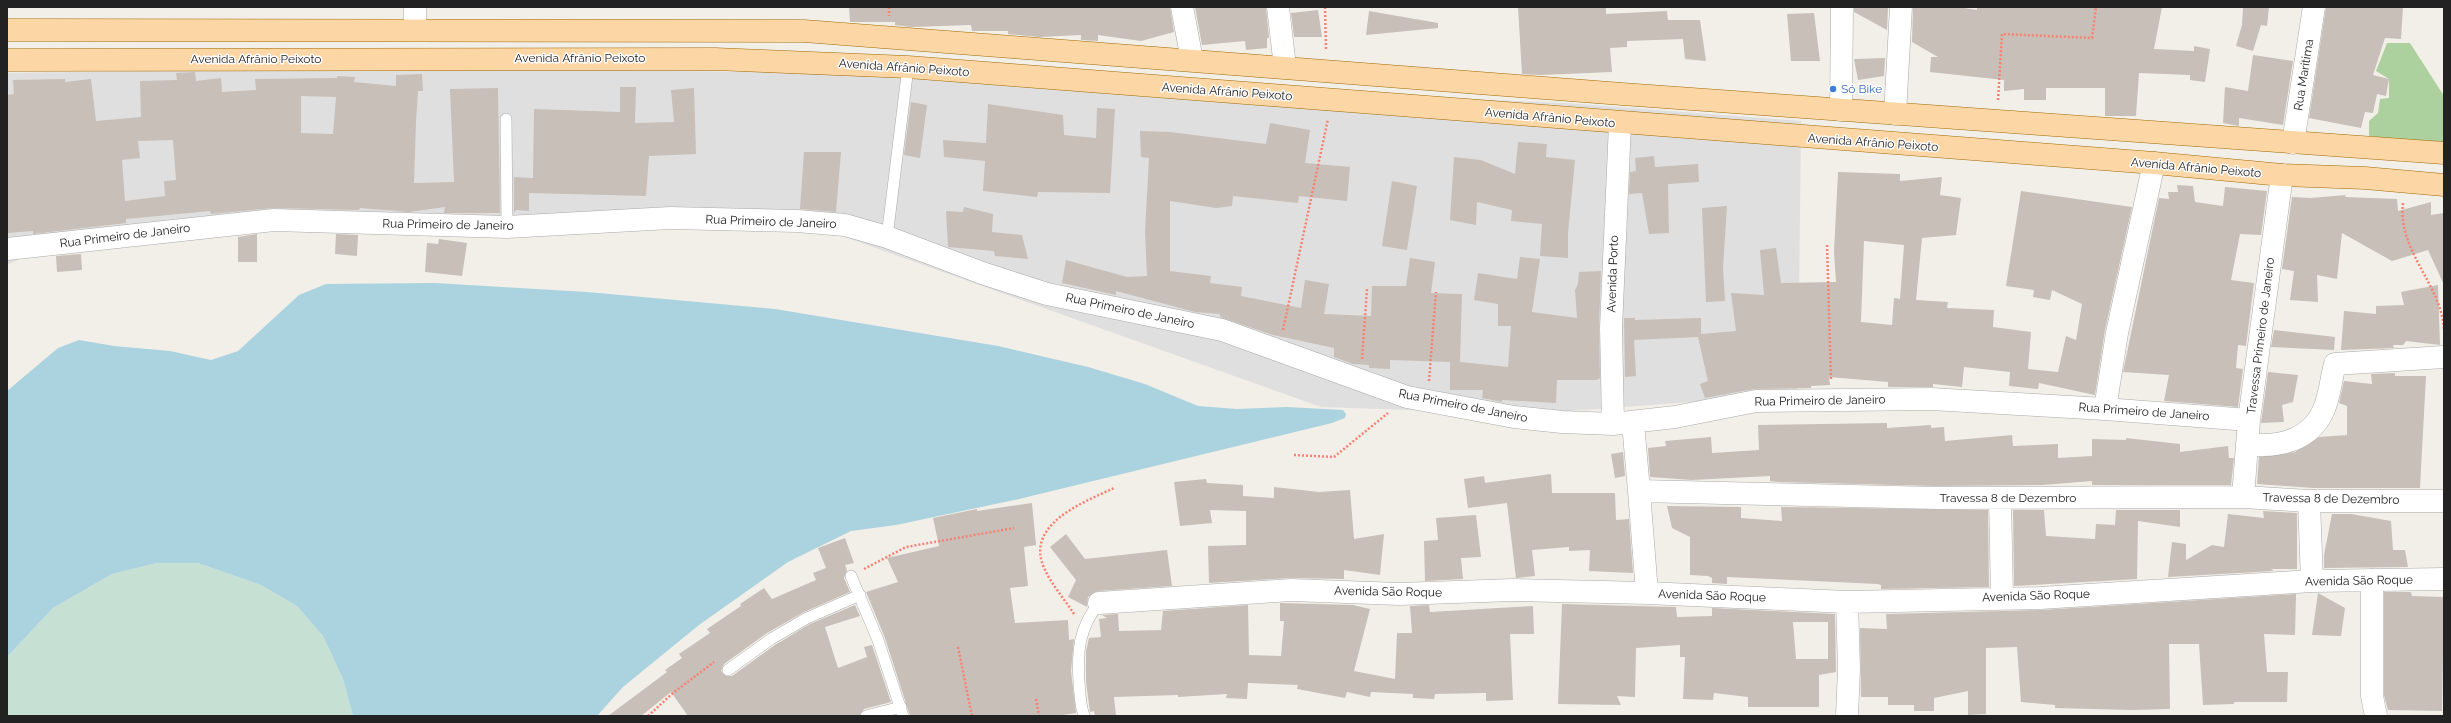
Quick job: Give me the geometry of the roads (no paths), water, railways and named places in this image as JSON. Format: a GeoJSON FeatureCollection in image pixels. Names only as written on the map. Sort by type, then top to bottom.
{"type":"FeatureCollection","features":[{"type":"Feature","properties":{"kind":"main road"},"geometry":{"type":"LineString","coordinates":[[7,30],[416,28],[804,31],[1841,110],[2444,153]]}},
{"type":"Feature","properties":{"kind":"main road","name":"Avenida Afrânio Peixoto"},"geometry":{"type":"LineString","coordinates":[[7,60],[715,59],[908,67],[1620,124],[2154,163],[2282,175],[2444,185]]}},
{"type":"Feature","properties":{"kind":"street"},"geometry":{"type":"LineString","coordinates":[[415,7],[416,28]]}},
{"type":"Feature","properties":{"kind":"street"},"geometry":{"type":"LineString","coordinates":[[1182,7],[1192,60]]}},
{"type":"Feature","properties":{"kind":"street"},"geometry":{"type":"LineString","coordinates":[[1278,7],[1285,67]]}},
{"type":"Feature","properties":{"kind":"street"},"geometry":{"type":"LineString","coordinates":[[1841,110],[1842,7]]}},
{"type":"Feature","properties":{"kind":"street"},"geometry":{"type":"LineString","coordinates":[[1895,114],[1901,7]]}},
{"type":"Feature","properties":{"kind":"street","name":"Rua Maritima"},"geometry":{"type":"LineString","coordinates":[[2293,143],[2314,7]]}},
{"type":"Feature","properties":{"kind":"street","name":"Avenida Porto"},"geometry":{"type":"LineString","coordinates":[[1620,124],[1611,328],[1623,424]]}},
{"type":"Feature","properties":{"kind":"street"},"geometry":{"type":"LineString","coordinates":[[2105,408],[2117,333],[2136,237],[2154,163]]}},
{"type":"Feature","properties":{"kind":"street","name":"Travessa Primeiro de Janeiro"},"geometry":{"type":"LineString","coordinates":[[2243,497],[2247,444],[2282,175]]}},
{"type":"Feature","properties":{"kind":"street","name":"Rua Primeiro de Janeiro"},"geometry":{"type":"LineString","coordinates":[[7,249],[274,220],[507,227],[670,218],[797,221],[845,225],[887,237],[982,273],[1047,294],[1222,330],[1279,352],[1407,397],[1514,416],[1562,422],[1623,424],[1756,402],[1831,399],[1931,400],[2105,408],[2250,420]]}},
{"type":"Feature","properties":{"kind":"street"},"geometry":{"type":"LineString","coordinates":[[2247,444],[2266,447],[2284,444],[2303,435],[2315,425],[2324,409],[2335,364],[2444,357]]}},
{"type":"Feature","properties":{"kind":"street"},"geometry":{"type":"LineString","coordinates":[[1623,424],[1639,491],[1647,593]]}},
{"type":"Feature","properties":{"kind":"street","name":"Travessa 8 de Dezembro"},"geometry":{"type":"LineString","coordinates":[[1639,491],[2000,498],[2243,497],[2309,501],[2444,501]]}},
{"type":"Feature","properties":{"kind":"street"},"geometry":{"type":"LineString","coordinates":[[2000,498],[2002,598]]}},
{"type":"Feature","properties":{"kind":"street"},"geometry":{"type":"LineString","coordinates":[[2309,501],[2312,581]]}},
{"type":"Feature","properties":{"kind":"street","name":"Avenida São Roque"},"geometry":{"type":"LineString","coordinates":[[1099,603],[1292,590],[1399,594],[1512,590],[1647,593],[1847,602],[2002,598],[2312,581],[2444,579]]}},
{"type":"Feature","properties":{"kind":"street"},"geometry":{"type":"LineString","coordinates":[[2372,580],[2372,696],[2376,716]]}},
{"type":"Feature","properties":{"kind":"street"},"geometry":{"type":"LineString","coordinates":[[1847,602],[1849,669],[1847,716]]}},
{"type":"Feature","properties":{"kind":"lane"},"geometry":{"type":"LineString","coordinates":[[887,237],[908,67]]}},
{"type":"Feature","properties":{"kind":"lane"},"geometry":{"type":"LineString","coordinates":[[506,119],[507,227]]}},
{"type":"Feature","properties":{"kind":"lane"},"geometry":{"type":"LineString","coordinates":[[851,576],[860,595],[902,712],[866,716]]}},
{"type":"Feature","properties":{"kind":"lane"},"geometry":{"type":"LineString","coordinates":[[728,670],[771,639],[807,618],[860,595]]}},
{"type":"Feature","properties":{"kind":"lane","name":"Avenida São Roque"},"geometry":{"type":"LineString","coordinates":[[1084,716],[1077,659],[1079,641],[1083,627],[1099,603]]}},
{"type":"Feature","properties":{"kind":"water"},"geometry":{"type":"Polygon","coordinates":[[[435,283],[587,292],[775,309],[998,346],[1088,367],[1145,384],[1198,406],[1237,409],[1287,407],[1343,410],[1346,414],[1345,418],[1332,423],[1019,499],[896,525],[851,531],[788,562],[699,625],[623,687],[597,716],[353,716],[343,679],[323,636],[297,606],[261,585],[198,563],[157,563],[112,574],[53,608],[7,657],[7,391],[58,348],[79,340],[114,346],[170,351],[211,360],[238,351],[299,295],[326,284],[435,283]]]}},
{"type":"Feature","properties":{"kind":"place","name":"Só Bike"},"geometry":{"type":"Point","coordinates":[1833,89]}}]}
